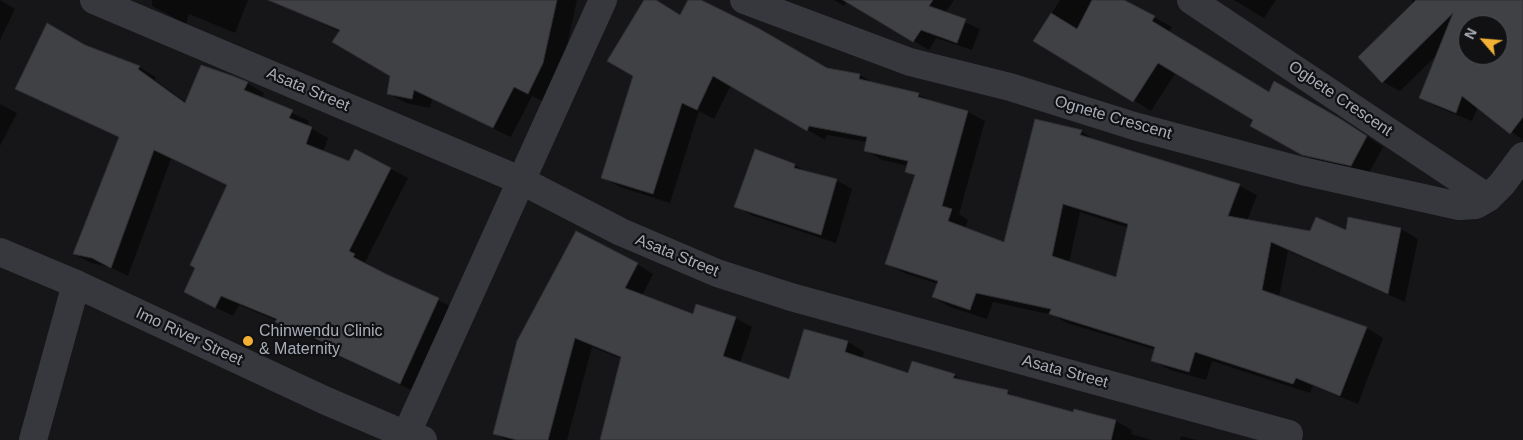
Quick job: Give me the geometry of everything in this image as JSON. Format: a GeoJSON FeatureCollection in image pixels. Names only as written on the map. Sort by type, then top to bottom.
{"type":"FeatureCollection","features":[{"type":"Feature","properties":{"kind":"street","name":"Asata Street"},"geometry":{"type":"LineString","coordinates":[[94,0],[522,181],[621,232],[717,273],[791,297],[1289,434]]}},
{"type":"Feature","properties":{"kind":"street"},"geometry":{"type":"LineString","coordinates":[[414,438],[570,69],[603,0]]}},
{"type":"Feature","properties":{"kind":"street","name":"Ognete Crescent"},"geometry":{"type":"LineString","coordinates":[[744,0],[910,62],[1010,88],[1134,126],[1302,171],[1459,206],[1476,204],[1488,198]]}},
{"type":"Feature","properties":{"kind":"street","name":"Ogbete Crescent"},"geometry":{"type":"LineString","coordinates":[[1191,0],[1488,198]]}},
{"type":"Feature","properties":{"kind":"street"},"geometry":{"type":"LineString","coordinates":[[1488,198],[1502,184],[1523,156]]}},
{"type":"Feature","properties":{"kind":"street","name":"Imo River Street"},"geometry":{"type":"LineString","coordinates":[[0,252],[76,284],[324,400],[414,438]]}},
{"type":"Feature","properties":{"kind":"street"},"geometry":{"type":"LineString","coordinates":[[32,440],[76,284]]}},
{"type":"Feature","properties":{"kind":"building"},"geometry":{"type":"Polygon","coordinates":[[[268,0],[557,0],[543,63],[528,94],[514,87],[493,128],[414,90],[412,99],[387,94],[390,76],[332,42],[340,30],[268,0]]]}},
{"type":"Feature","properties":{"kind":"building"},"geometry":{"type":"Polygon","coordinates":[[[644,0],[656,0],[680,15],[688,0],[701,0],[758,28],[827,68],[860,74],[859,79],[919,93],[918,97],[968,111],[942,206],[952,209],[948,221],[1004,242],[1035,119],[1082,130],[1080,135],[1240,184],[1228,216],[1310,231],[1316,217],[1346,230],[1348,217],[1401,228],[1388,294],[1271,242],[1262,290],[1367,327],[1340,396],[1296,378],[1293,384],[1195,352],[1189,372],[1151,361],[1155,347],[1049,314],[1051,309],[976,293],[970,310],[932,297],[938,281],[885,264],[915,175],[905,172],[908,161],[864,151],[867,137],[809,126],[807,131],[713,76],[697,110],[682,103],[653,194],[601,178],[633,76],[607,61],[644,0]],[[1063,204],[1052,256],[1116,277],[1128,224],[1063,204]]]}},
{"type":"Feature","properties":{"kind":"building"},"geometry":{"type":"Polygon","coordinates":[[[843,0],[933,0],[929,6],[966,19],[957,43],[921,30],[913,42],[843,0]]]}},
{"type":"Feature","properties":{"kind":"building"},"geometry":{"type":"Polygon","coordinates":[[[1092,0],[1124,0],[1155,16],[1152,21],[1269,92],[1274,81],[1339,118],[1367,136],[1351,166],[1302,155],[1250,126],[1253,120],[1158,63],[1133,102],[1033,41],[1051,13],[1077,29],[1092,0]]]}},
{"type":"Feature","properties":{"kind":"building"},"geometry":{"type":"Polygon","coordinates":[[[1416,0],[1523,0],[1523,117],[1510,134],[1462,96],[1456,113],[1419,98],[1453,13],[1382,83],[1358,57],[1416,0]]]}},
{"type":"Feature","properties":{"kind":"building"},"geometry":{"type":"Polygon","coordinates":[[[47,23],[85,45],[140,66],[138,69],[185,103],[201,65],[248,82],[244,90],[293,110],[289,118],[312,127],[306,144],[349,161],[355,149],[391,168],[349,251],[355,254],[353,257],[439,298],[400,384],[325,349],[328,344],[275,322],[277,319],[221,296],[215,308],[184,292],[195,268],[190,265],[227,185],[154,150],[111,268],[92,258],[73,254],[119,137],[15,89],[47,23]]]}},
{"type":"Feature","properties":{"kind":"building"},"geometry":{"type":"Polygon","coordinates":[[[755,149],[795,164],[794,168],[837,179],[821,235],[734,207],[755,149]]]}},
{"type":"Feature","properties":{"kind":"building"},"geometry":{"type":"Polygon","coordinates":[[[576,231],[638,263],[625,288],[693,314],[696,304],[736,317],[723,356],[789,379],[804,329],[848,341],[845,352],[908,373],[912,361],[955,374],[953,378],[1008,390],[1007,394],[1073,412],[1074,409],[1116,420],[1111,440],[600,440],[621,357],[575,338],[548,440],[517,440],[493,434],[517,341],[576,231]]]}},
{"type":"Feature","properties":{"kind":"place","name":"Chinwendu Clinic & Maternity"},"geometry":{"type":"Point","coordinates":[248,341]}}]}
